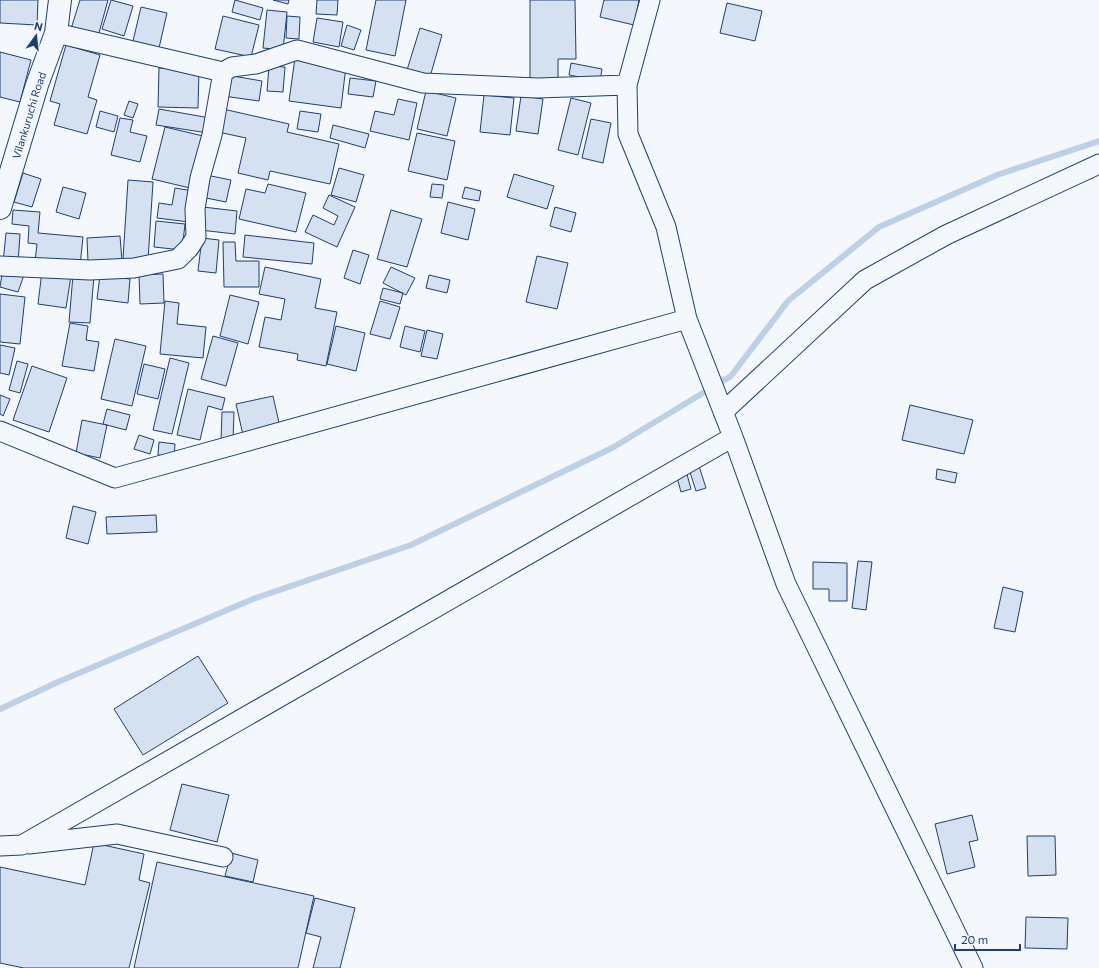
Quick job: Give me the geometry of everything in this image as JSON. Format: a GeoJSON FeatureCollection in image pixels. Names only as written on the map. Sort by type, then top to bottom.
{"type":"FeatureCollection","features":[{"type":"Feature","properties":{"kind":"main road","name":"Vilankuruchi Road"},"geometry":{"type":"LineString","coordinates":[[0,208],[37,85],[56,32],[60,0]]}},
{"type":"Feature","properties":{"kind":"street"},"geometry":{"type":"LineString","coordinates":[[650,0],[627,85],[628,134],[666,226],[687,319],[701,358],[733,436],[786,584],[973,968]]}},
{"type":"Feature","properties":{"kind":"street"},"geometry":{"type":"LineString","coordinates":[[56,32],[223,72],[232,67],[256,64],[297,50],[423,83],[538,88],[627,85]]}},
{"type":"Feature","properties":{"kind":"street"},"geometry":{"type":"LineString","coordinates":[[0,266],[90,270],[134,268],[178,259],[189,248],[196,237],[196,209],[200,178],[212,135],[223,72]]}},
{"type":"Feature","properties":{"kind":"street"},"geometry":{"type":"LineString","coordinates":[[723,411],[865,280],[946,235],[1099,164]]}},
{"type":"Feature","properties":{"kind":"street"},"geometry":{"type":"LineString","coordinates":[[0,431],[115,478],[687,319]]}},
{"type":"Feature","properties":{"kind":"street"},"geometry":{"type":"LineString","coordinates":[[22,845],[733,436]]}},
{"type":"Feature","properties":{"kind":"street"},"geometry":{"type":"LineString","coordinates":[[0,846],[22,845],[117,834],[223,857]]}},
{"type":"Feature","properties":{"kind":"building"},"geometry":{"type":"Polygon","coordinates":[[[0,0],[38,0],[37,25],[0,23],[0,0]]]}},
{"type":"Feature","properties":{"kind":"building"},"geometry":{"type":"Polygon","coordinates":[[[80,0],[108,0],[97,40],[70,32],[80,0]]]}},
{"type":"Feature","properties":{"kind":"building"},"geometry":{"type":"Polygon","coordinates":[[[111,0],[133,6],[124,36],[102,29],[111,0]]]}},
{"type":"Feature","properties":{"kind":"building"},"geometry":{"type":"Polygon","coordinates":[[[235,0],[263,8],[260,20],[232,12],[235,0]]]}},
{"type":"Feature","properties":{"kind":"building"},"geometry":{"type":"Polygon","coordinates":[[[273,0],[289,0],[288,4],[273,0]]]}},
{"type":"Feature","properties":{"kind":"building"},"geometry":{"type":"Polygon","coordinates":[[[317,0],[338,0],[337,15],[316,14],[317,0]]]}},
{"type":"Feature","properties":{"kind":"building"},"geometry":{"type":"Polygon","coordinates":[[[376,0],[406,0],[395,56],[366,50],[376,0]]]}},
{"type":"Feature","properties":{"kind":"building"},"geometry":{"type":"Polygon","coordinates":[[[530,0],[575,0],[576,59],[558,59],[558,83],[530,83],[530,0]]]}},
{"type":"Feature","properties":{"kind":"building"},"geometry":{"type":"Polygon","coordinates":[[[604,0],[639,0],[634,25],[600,17],[604,0]]]}},
{"type":"Feature","properties":{"kind":"building"},"geometry":{"type":"Polygon","coordinates":[[[727,3],[762,11],[755,41],[720,33],[727,3]]]}},
{"type":"Feature","properties":{"kind":"building"},"geometry":{"type":"Polygon","coordinates":[[[141,7],[167,13],[159,48],[133,41],[141,7]]]}},
{"type":"Feature","properties":{"kind":"building"},"geometry":{"type":"Polygon","coordinates":[[[267,10],[287,12],[283,50],[263,48],[267,10]]]}},
{"type":"Feature","properties":{"kind":"building"},"geometry":{"type":"Polygon","coordinates":[[[223,16],[259,25],[251,57],[215,49],[223,16]]]}},
{"type":"Feature","properties":{"kind":"building"},"geometry":{"type":"Polygon","coordinates":[[[287,16],[300,17],[299,39],[286,38],[287,16]]]}},
{"type":"Feature","properties":{"kind":"building"},"geometry":{"type":"Polygon","coordinates":[[[317,18],[343,22],[339,47],[313,42],[317,18]]]}},
{"type":"Feature","properties":{"kind":"building"},"geometry":{"type":"Polygon","coordinates":[[[347,25],[361,30],[354,50],[341,46],[347,25]]]}},
{"type":"Feature","properties":{"kind":"building"},"geometry":{"type":"Polygon","coordinates":[[[420,28],[442,35],[430,77],[407,70],[420,28]]]}},
{"type":"Feature","properties":{"kind":"building"},"geometry":{"type":"Polygon","coordinates":[[[66,45],[100,55],[88,97],[97,100],[87,134],[54,125],[60,104],[50,101],[66,45]]]}},
{"type":"Feature","properties":{"kind":"building"},"geometry":{"type":"Polygon","coordinates":[[[0,52],[31,60],[20,102],[0,97],[0,52]]]}},
{"type":"Feature","properties":{"kind":"building"},"geometry":{"type":"Polygon","coordinates":[[[295,58],[346,66],[341,108],[289,101],[295,58]]]}},
{"type":"Feature","properties":{"kind":"building"},"geometry":{"type":"Polygon","coordinates":[[[571,63],[602,69],[600,81],[569,75],[571,63]]]}},
{"type":"Feature","properties":{"kind":"building"},"geometry":{"type":"Polygon","coordinates":[[[269,66],[285,67],[283,92],[267,91],[269,66]]]}},
{"type":"Feature","properties":{"kind":"building"},"geometry":{"type":"Polygon","coordinates":[[[159,68],[199,70],[198,108],[158,107],[159,68]]]}},
{"type":"Feature","properties":{"kind":"building"},"geometry":{"type":"Polygon","coordinates":[[[227,75],[262,81],[259,101],[223,96],[227,75]]]}},
{"type":"Feature","properties":{"kind":"building"},"geometry":{"type":"Polygon","coordinates":[[[350,78],[376,81],[373,97],[348,94],[350,78]]]}},
{"type":"Feature","properties":{"kind":"building"},"geometry":{"type":"Polygon","coordinates":[[[426,91],[456,98],[447,136],[417,129],[426,91]]]}},
{"type":"Feature","properties":{"kind":"building"},"geometry":{"type":"Polygon","coordinates":[[[484,95],[514,98],[510,135],[480,132],[484,95]]]}},
{"type":"Feature","properties":{"kind":"building"},"geometry":{"type":"Polygon","coordinates":[[[521,96],[543,99],[538,134],[516,131],[521,96]]]}},
{"type":"Feature","properties":{"kind":"building"},"geometry":{"type":"Polygon","coordinates":[[[571,98],[591,103],[578,155],[558,150],[571,98]]]}},
{"type":"Feature","properties":{"kind":"building"},"geometry":{"type":"Polygon","coordinates":[[[398,99],[417,103],[409,140],[370,131],[375,111],[394,115],[398,99]]]}},
{"type":"Feature","properties":{"kind":"building"},"geometry":{"type":"Polygon","coordinates":[[[129,101],[138,104],[133,118],[124,115],[129,101]]]}},
{"type":"Feature","properties":{"kind":"building"},"geometry":{"type":"Polygon","coordinates":[[[159,109],[210,118],[208,133],[156,125],[159,109]]]}},
{"type":"Feature","properties":{"kind":"building"},"geometry":{"type":"Polygon","coordinates":[[[223,109],[289,124],[287,132],[339,144],[330,184],[270,171],[268,180],[238,173],[246,138],[218,132],[223,109]]]}},
{"type":"Feature","properties":{"kind":"building"},"geometry":{"type":"Polygon","coordinates":[[[100,111],[118,116],[114,132],[96,127],[100,111]]]}},
{"type":"Feature","properties":{"kind":"building"},"geometry":{"type":"Polygon","coordinates":[[[300,111],[321,114],[318,132],[297,129],[300,111]]]}},
{"type":"Feature","properties":{"kind":"building"},"geometry":{"type":"Polygon","coordinates":[[[120,118],[133,120],[130,132],[147,136],[140,162],[111,155],[120,118]]]}},
{"type":"Feature","properties":{"kind":"building"},"geometry":{"type":"Polygon","coordinates":[[[591,119],[611,123],[603,163],[582,158],[591,119]]]}},
{"type":"Feature","properties":{"kind":"building"},"geometry":{"type":"Polygon","coordinates":[[[333,125],[369,134],[365,148],[330,138],[333,125]]]}},
{"type":"Feature","properties":{"kind":"building"},"geometry":{"type":"Polygon","coordinates":[[[165,127],[203,136],[190,188],[152,179],[165,127]]]}},
{"type":"Feature","properties":{"kind":"building"},"geometry":{"type":"Polygon","coordinates":[[[417,133],[455,141],[447,180],[408,171],[417,133]]]}},
{"type":"Feature","properties":{"kind":"building"},"geometry":{"type":"Polygon","coordinates":[[[339,168],[364,175],[356,202],[331,195],[339,168]]]}},
{"type":"Feature","properties":{"kind":"building"},"geometry":{"type":"Polygon","coordinates":[[[23,173],[41,179],[32,207],[14,202],[23,173]]]}},
{"type":"Feature","properties":{"kind":"building"},"geometry":{"type":"Polygon","coordinates":[[[514,174],[554,186],[547,209],[507,197],[514,174]]]}},
{"type":"Feature","properties":{"kind":"building"},"geometry":{"type":"Polygon","coordinates":[[[206,175],[231,180],[226,202],[201,197],[206,175]]]}},
{"type":"Feature","properties":{"kind":"building"},"geometry":{"type":"Polygon","coordinates":[[[128,180],[153,182],[148,260],[123,259],[128,180]]]}},
{"type":"Feature","properties":{"kind":"building"},"geometry":{"type":"Polygon","coordinates":[[[268,184],[306,193],[296,232],[239,219],[246,189],[265,193],[268,184]]]}},
{"type":"Feature","properties":{"kind":"building"},"geometry":{"type":"Polygon","coordinates":[[[432,184],[444,185],[442,198],[430,197],[432,184]]]}},
{"type":"Feature","properties":{"kind":"building"},"geometry":{"type":"Polygon","coordinates":[[[63,187],[86,193],[79,219],[56,212],[63,187]]]}},
{"type":"Feature","properties":{"kind":"building"},"geometry":{"type":"Polygon","coordinates":[[[465,187],[481,191],[479,201],[462,198],[465,187]]]}},
{"type":"Feature","properties":{"kind":"building"},"geometry":{"type":"Polygon","coordinates":[[[175,188],[193,191],[189,222],[157,218],[159,203],[172,205],[175,188]]]}},
{"type":"Feature","properties":{"kind":"building"},"geometry":{"type":"Polygon","coordinates":[[[329,195],[355,207],[337,247],[305,232],[313,215],[334,225],[338,216],[323,208],[329,195]]]}},
{"type":"Feature","properties":{"kind":"building"},"geometry":{"type":"Polygon","coordinates":[[[448,202],[475,209],[468,240],[441,233],[448,202]]]}},
{"type":"Feature","properties":{"kind":"building"},"geometry":{"type":"Polygon","coordinates":[[[203,207],[237,211],[235,234],[200,230],[203,207]]]}},
{"type":"Feature","properties":{"kind":"building"},"geometry":{"type":"Polygon","coordinates":[[[555,207],[576,213],[571,232],[550,226],[555,207]]]}},
{"type":"Feature","properties":{"kind":"building"},"geometry":{"type":"Polygon","coordinates":[[[13,210],[40,212],[38,233],[83,237],[80,266],[35,262],[37,244],[28,243],[29,226],[12,224],[13,210]]]}},
{"type":"Feature","properties":{"kind":"building"},"geometry":{"type":"Polygon","coordinates":[[[391,210],[422,219],[407,267],[377,259],[391,210]]]}},
{"type":"Feature","properties":{"kind":"building"},"geometry":{"type":"Polygon","coordinates":[[[156,221],[185,224],[182,250],[154,247],[156,221]]]}},
{"type":"Feature","properties":{"kind":"building"},"geometry":{"type":"Polygon","coordinates":[[[6,233],[20,234],[18,264],[3,263],[6,233]]]}},
{"type":"Feature","properties":{"kind":"building"},"geometry":{"type":"Polygon","coordinates":[[[245,235],[314,243],[312,264],[243,257],[245,235]]]}},
{"type":"Feature","properties":{"kind":"building"},"geometry":{"type":"Polygon","coordinates":[[[120,236],[122,261],[88,262],[87,238],[120,236]]]}},
{"type":"Feature","properties":{"kind":"building"},"geometry":{"type":"Polygon","coordinates":[[[202,238],[219,240],[216,273],[198,271],[202,238]]]}},
{"type":"Feature","properties":{"kind":"building"},"geometry":{"type":"Polygon","coordinates":[[[223,242],[235,242],[236,261],[259,261],[259,287],[224,287],[223,242]]]}},
{"type":"Feature","properties":{"kind":"building"},"geometry":{"type":"Polygon","coordinates":[[[353,250],[369,255],[360,284],[344,278],[353,250]]]}},
{"type":"Feature","properties":{"kind":"building"},"geometry":{"type":"Polygon","coordinates":[[[537,256],[568,263],[557,309],[526,302],[537,256]]]}},
{"type":"Feature","properties":{"kind":"building"},"geometry":{"type":"Polygon","coordinates":[[[265,267],[321,279],[315,308],[337,312],[326,366],[297,360],[298,354],[259,347],[265,317],[281,320],[285,299],[259,294],[265,267]]]}},
{"type":"Feature","properties":{"kind":"building"},"geometry":{"type":"Polygon","coordinates":[[[391,267],[415,278],[406,295],[383,283],[391,267]]]}},
{"type":"Feature","properties":{"kind":"building"},"geometry":{"type":"Polygon","coordinates":[[[3,268],[24,275],[18,292],[0,287],[3,268]]]}},
{"type":"Feature","properties":{"kind":"building"},"geometry":{"type":"Polygon","coordinates":[[[42,271],[71,276],[66,308],[38,304],[42,271]]]}},
{"type":"Feature","properties":{"kind":"building"},"geometry":{"type":"Polygon","coordinates":[[[163,274],[164,303],[140,304],[139,275],[163,274]]]}},
{"type":"Feature","properties":{"kind":"building"},"geometry":{"type":"Polygon","coordinates":[[[73,275],[94,276],[90,323],[69,322],[73,275]]]}},
{"type":"Feature","properties":{"kind":"building"},"geometry":{"type":"Polygon","coordinates":[[[100,275],[130,279],[128,303],[97,299],[100,275]]]}},
{"type":"Feature","properties":{"kind":"building"},"geometry":{"type":"Polygon","coordinates":[[[429,275],[450,280],[447,293],[426,288],[429,275]]]}},
{"type":"Feature","properties":{"kind":"building"},"geometry":{"type":"Polygon","coordinates":[[[383,288],[403,293],[400,304],[380,299],[383,288]]]}},
{"type":"Feature","properties":{"kind":"building"},"geometry":{"type":"Polygon","coordinates":[[[0,294],[25,297],[20,344],[0,342],[0,294]]]}},
{"type":"Feature","properties":{"kind":"building"},"geometry":{"type":"Polygon","coordinates":[[[230,295],[259,302],[248,344],[220,336],[230,295]]]}},
{"type":"Feature","properties":{"kind":"building"},"geometry":{"type":"Polygon","coordinates":[[[165,301],[179,303],[177,324],[206,327],[203,358],[160,354],[165,301]]]}},
{"type":"Feature","properties":{"kind":"building"},"geometry":{"type":"Polygon","coordinates":[[[380,301],[400,307],[390,339],[370,334],[380,301]]]}},
{"type":"Feature","properties":{"kind":"building"},"geometry":{"type":"Polygon","coordinates":[[[70,323],[88,326],[86,340],[99,342],[94,371],[62,366],[70,323]]]}},
{"type":"Feature","properties":{"kind":"building"},"geometry":{"type":"Polygon","coordinates":[[[336,326],[365,333],[356,371],[327,364],[336,326]]]}},
{"type":"Feature","properties":{"kind":"building"},"geometry":{"type":"Polygon","coordinates":[[[405,326],[425,331],[420,352],[400,347],[405,326]]]}},
{"type":"Feature","properties":{"kind":"building"},"geometry":{"type":"Polygon","coordinates":[[[427,330],[443,334],[437,359],[421,356],[427,330]]]}},
{"type":"Feature","properties":{"kind":"building"},"geometry":{"type":"Polygon","coordinates":[[[213,336],[238,343],[226,386],[201,379],[213,336]]]}},
{"type":"Feature","properties":{"kind":"building"},"geometry":{"type":"Polygon","coordinates":[[[115,339],[146,346],[132,406],[101,399],[115,339]]]}},
{"type":"Feature","properties":{"kind":"building"},"geometry":{"type":"Polygon","coordinates":[[[0,345],[15,348],[9,375],[0,373],[0,345]]]}},
{"type":"Feature","properties":{"kind":"building"},"geometry":{"type":"Polygon","coordinates":[[[170,358],[189,363],[172,434],[153,430],[170,358]]]}},
{"type":"Feature","properties":{"kind":"building"},"geometry":{"type":"Polygon","coordinates":[[[17,361],[28,364],[20,393],[9,390],[17,361]]]}},
{"type":"Feature","properties":{"kind":"building"},"geometry":{"type":"Polygon","coordinates":[[[144,364],[165,369],[158,399],[137,394],[144,364]]]}},
{"type":"Feature","properties":{"kind":"building"},"geometry":{"type":"Polygon","coordinates":[[[32,366],[67,378],[49,432],[13,420],[32,366]]]}},
{"type":"Feature","properties":{"kind":"building"},"geometry":{"type":"Polygon","coordinates":[[[188,389],[225,398],[222,410],[208,406],[200,440],[177,435],[188,389]]]}},
{"type":"Feature","properties":{"kind":"building"},"geometry":{"type":"Polygon","coordinates":[[[0,395],[10,399],[3,416],[0,414],[0,395]]]}},
{"type":"Feature","properties":{"kind":"building"},"geometry":{"type":"Polygon","coordinates":[[[273,396],[280,427],[243,435],[236,404],[273,396]]]}},
{"type":"Feature","properties":{"kind":"building"},"geometry":{"type":"Polygon","coordinates":[[[910,405],[973,420],[964,454],[902,440],[910,405]]]}},
{"type":"Feature","properties":{"kind":"building"},"geometry":{"type":"Polygon","coordinates":[[[107,409],[130,415],[126,430],[103,424],[107,409]]]}},
{"type":"Feature","properties":{"kind":"building"},"geometry":{"type":"Polygon","coordinates":[[[222,412],[234,412],[233,441],[221,441],[222,412]]]}},
{"type":"Feature","properties":{"kind":"building"},"geometry":{"type":"Polygon","coordinates":[[[82,420],[107,425],[100,458],[76,453],[82,420]]]}},
{"type":"Feature","properties":{"kind":"building"},"geometry":{"type":"Polygon","coordinates":[[[139,435],[154,440],[150,454],[134,449],[139,435]]]}},
{"type":"Feature","properties":{"kind":"building"},"geometry":{"type":"Polygon","coordinates":[[[159,442],[175,444],[174,457],[158,455],[159,442]]]}},
{"type":"Feature","properties":{"kind":"building"},"geometry":{"type":"Polygon","coordinates":[[[699,466],[706,488],[696,491],[689,469],[699,466]]]}},
{"type":"Feature","properties":{"kind":"building"},"geometry":{"type":"Polygon","coordinates":[[[685,467],[691,489],[681,492],[675,470],[685,467]]]}},
{"type":"Feature","properties":{"kind":"building"},"geometry":{"type":"Polygon","coordinates":[[[937,469],[957,473],[955,483],[936,479],[937,469]]]}},
{"type":"Feature","properties":{"kind":"building"},"geometry":{"type":"Polygon","coordinates":[[[73,506],[96,512],[88,544],[66,538],[73,506]]]}},
{"type":"Feature","properties":{"kind":"building"},"geometry":{"type":"Polygon","coordinates":[[[156,515],[157,532],[107,534],[106,517],[156,515]]]}},
{"type":"Feature","properties":{"kind":"building"},"geometry":{"type":"Polygon","coordinates":[[[858,561],[872,562],[866,610],[852,608],[858,561]]]}},
{"type":"Feature","properties":{"kind":"building"},"geometry":{"type":"Polygon","coordinates":[[[813,562],[847,563],[847,601],[829,601],[829,589],[813,589],[813,562]]]}},
{"type":"Feature","properties":{"kind":"building"},"geometry":{"type":"Polygon","coordinates":[[[1003,587],[1023,592],[1015,632],[994,628],[1003,587]]]}},
{"type":"Feature","properties":{"kind":"building"},"geometry":{"type":"Polygon","coordinates":[[[198,656],[228,703],[143,755],[114,709],[198,656]]]}},
{"type":"Feature","properties":{"kind":"building"},"geometry":{"type":"Polygon","coordinates":[[[182,784],[229,795],[217,842],[170,830],[182,784]]]}},
{"type":"Feature","properties":{"kind":"building"},"geometry":{"type":"Polygon","coordinates":[[[972,815],[978,840],[969,842],[975,867],[947,874],[935,824],[972,815]]]}},
{"type":"Feature","properties":{"kind":"building"},"geometry":{"type":"Polygon","coordinates":[[[1027,836],[1055,836],[1056,875],[1028,876],[1027,836]]]}},
{"type":"Feature","properties":{"kind":"building"},"geometry":{"type":"Polygon","coordinates":[[[94,843],[144,854],[139,880],[150,883],[129,968],[24,968],[0,963],[0,867],[85,885],[94,843]]]}},
{"type":"Feature","properties":{"kind":"building"},"geometry":{"type":"Polygon","coordinates":[[[231,853],[258,860],[253,882],[225,876],[231,853]]]}},
{"type":"Feature","properties":{"kind":"building"},"geometry":{"type":"Polygon","coordinates":[[[157,862],[314,896],[298,968],[134,968],[157,862]]]}},
{"type":"Feature","properties":{"kind":"building"},"geometry":{"type":"Polygon","coordinates":[[[315,898],[355,908],[340,968],[313,968],[321,937],[306,933],[315,898]]]}},
{"type":"Feature","properties":{"kind":"building"},"geometry":{"type":"Polygon","coordinates":[[[1026,917],[1068,918],[1067,949],[1025,948],[1026,917]]]}},
{"type":"Feature","properties":{"kind":"waterway"},"geometry":{"type":"LineString","coordinates":[[0,709],[58,682],[253,599],[411,545],[612,448],[731,376],[788,301],[879,227],[997,175],[1099,141]]}}]}
